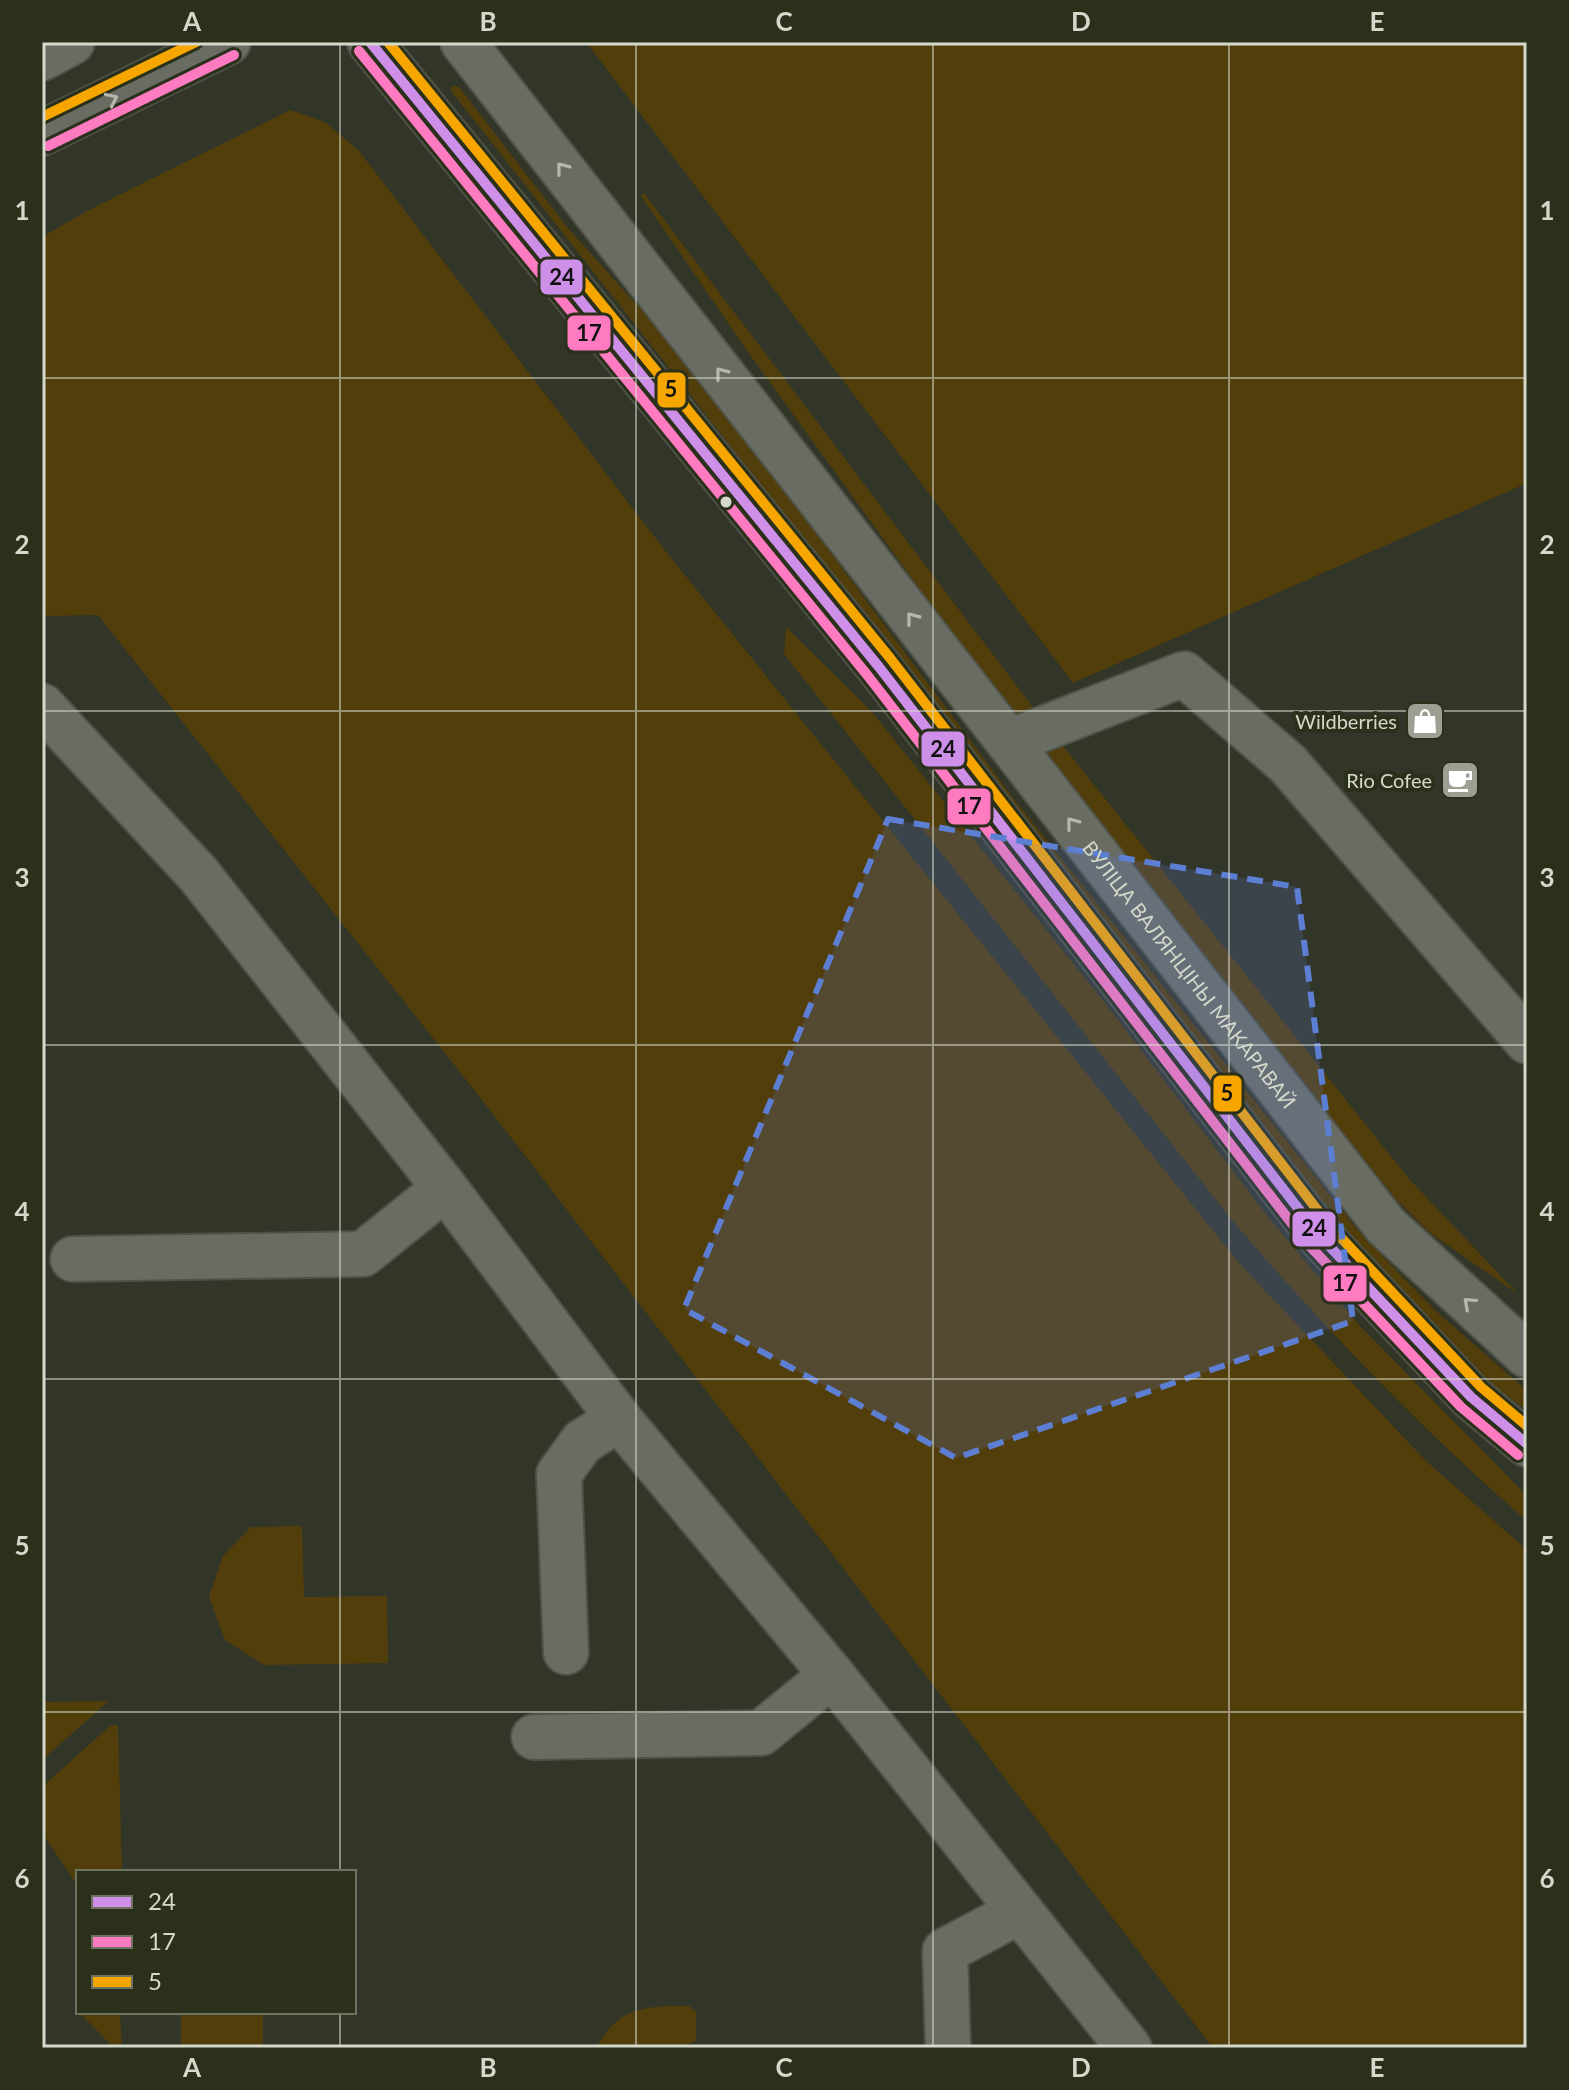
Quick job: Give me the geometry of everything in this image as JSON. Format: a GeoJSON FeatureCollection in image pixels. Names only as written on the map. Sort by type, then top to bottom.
{"type":"FeatureCollection","features":[{"type":"Feature","properties":{"kind":"street"},"geometry":{"type":"LineString","coordinates":[[42,58],[72,42]]}},
{"type":"Feature","properties":{"kind":"street"},"geometry":{"type":"LineString","coordinates":[[42,133],[228,42]]}},
{"type":"Feature","properties":{"kind":"street"},"geometry":{"type":"LineString","coordinates":[[370,42],[879,667],[1318,1234],[1471,1397],[1527,1444]]}},
{"type":"Feature","properties":{"kind":"street","name":"ВУЛІЦА ВАЛЯНЦІНЫ МАКАРАВАЙ"},"geometry":{"type":"LineString","coordinates":[[463,42],[1386,1226],[1527,1355]]}},
{"type":"Feature","properties":{"kind":"street"},"geometry":{"type":"LineString","coordinates":[[1009,742],[1184,674],[1288,764],[1527,1041]]}},
{"type":"Feature","properties":{"kind":"street"},"geometry":{"type":"LineString","coordinates":[[42,706],[199,875],[445,1188],[619,1419],[832,1675],[1129,2048]]}},
{"type":"Feature","properties":{"kind":"street"},"geometry":{"type":"LineString","coordinates":[[73,1259],[363,1254],[445,1188]]}},
{"type":"Feature","properties":{"kind":"street"},"geometry":{"type":"LineString","coordinates":[[566,1652],[559,1474],[582,1442],[619,1419]]}},
{"type":"Feature","properties":{"kind":"street"},"geometry":{"type":"LineString","coordinates":[[534,1737],[761,1733],[832,1675]]}},
{"type":"Feature","properties":{"kind":"street"},"geometry":{"type":"LineString","coordinates":[[948,2048],[945,1951],[1020,1911]]}},
{"type":"Feature","properties":{"kind":"highlighted area"},"geometry":{"type":"Polygon","coordinates":[[[888,819],[1297,887],[1353,1321],[956,1458],[684,1309],[888,819]]]}},
{"type":"Feature","properties":{"kind":"shaded area"},"geometry":{"type":"Polygon","coordinates":[[[586,42],[1527,42],[1527,483],[1073,683],[586,42]]]}},
{"type":"Feature","properties":{"kind":"shaded area"},"geometry":{"type":"Polygon","coordinates":[[[451,86],[459,87],[567,227],[690,364],[1017,803],[1361,1234],[1436,1311],[1527,1391],[1527,1410],[1449,1347],[1347,1235],[1118,938],[452,92],[451,86]]]}},
{"type":"Feature","properties":{"kind":"shaded area"},"geometry":{"type":"Polygon","coordinates":[[[290,110],[325,122],[359,151],[667,553],[1240,1264],[1425,1460],[1527,1550],[1527,2048],[1213,2048],[486,1105],[98,615],[42,616],[42,237],[89,210],[290,110]]]}},
{"type":"Feature","properties":{"kind":"shaded area"},"geometry":{"type":"Polygon","coordinates":[[[644,193],[1047,726],[1410,1180],[1518,1294],[1430,1233],[1395,1198],[971,660],[743,345],[641,196],[644,193]]]}},
{"type":"Feature","properties":{"kind":"shaded area"},"geometry":{"type":"Polygon","coordinates":[[[786,627],[872,712],[1112,1012],[1268,1217],[1359,1325],[1527,1496],[1527,1521],[1374,1376],[1232,1220],[784,654],[786,627]]]}},
{"type":"Feature","properties":{"kind":"shaded area"},"geometry":{"type":"Polygon","coordinates":[[[302,1526],[304,1597],[387,1596],[388,1663],[264,1665],[225,1640],[209,1597],[223,1556],[251,1527],[302,1526]]]}},
{"type":"Feature","properties":{"kind":"shaded area"},"geometry":{"type":"Polygon","coordinates":[[[109,1701],[42,1760],[42,1702],[109,1701]]]}},
{"type":"Feature","properties":{"kind":"shaded area"},"geometry":{"type":"Polygon","coordinates":[[[111,1725],[118,1725],[122,1870],[76,1870],[76,1883],[42,1833],[42,1787],[111,1725]]]}},
{"type":"Feature","properties":{"kind":"shaded area"},"geometry":{"type":"Polygon","coordinates":[[[689,2006],[696,2012],[696,2041],[679,2048],[596,2048],[614,2024],[635,2011],[689,2006]]]}},
{"type":"Feature","properties":{"kind":"shaded area"},"geometry":{"type":"Polygon","coordinates":[[[81,2014],[120,2014],[122,2048],[114,2048],[81,2014]]]}},
{"type":"Feature","properties":{"kind":"shaded area"},"geometry":{"type":"Polygon","coordinates":[[[181,2014],[263,2014],[263,2048],[181,2048],[181,2014]]]}},
{"type":"Feature","properties":{"kind":"transit line","name":"5"},"geometry":{"type":"LineString","coordinates":[[42,117],[196,42]]}},
{"type":"Feature","properties":{"kind":"transit line","name":"24"},"geometry":{"type":"LineString","coordinates":[[370,42],[879,667],[1318,1234],[1471,1397],[1527,1444]]}},
{"type":"Feature","properties":{"kind":"transit line","name":"5"},"geometry":{"type":"LineString","coordinates":[[388,42],[890,658],[1329,1225],[1481,1387],[1527,1426]]}},
{"type":"Feature","properties":{"kind":"transit line","name":"17"},"geometry":{"type":"LineString","coordinates":[[359,51],[868,676],[1307,1243],[1461,1407],[1518,1455]]}},
{"type":"Feature","properties":{"kind":"transit line","name":"17"},"geometry":{"type":"LineString","coordinates":[[48,146],[234,55]]}},
{"type":"Feature","properties":{"kind":"place","name":"Wildberries"},"geometry":{"type":"Point","coordinates":[1425,721]}},
{"type":"Feature","properties":{"kind":"place","name":"Rio Cofee"},"geometry":{"type":"Point","coordinates":[1460,780]}}]}
